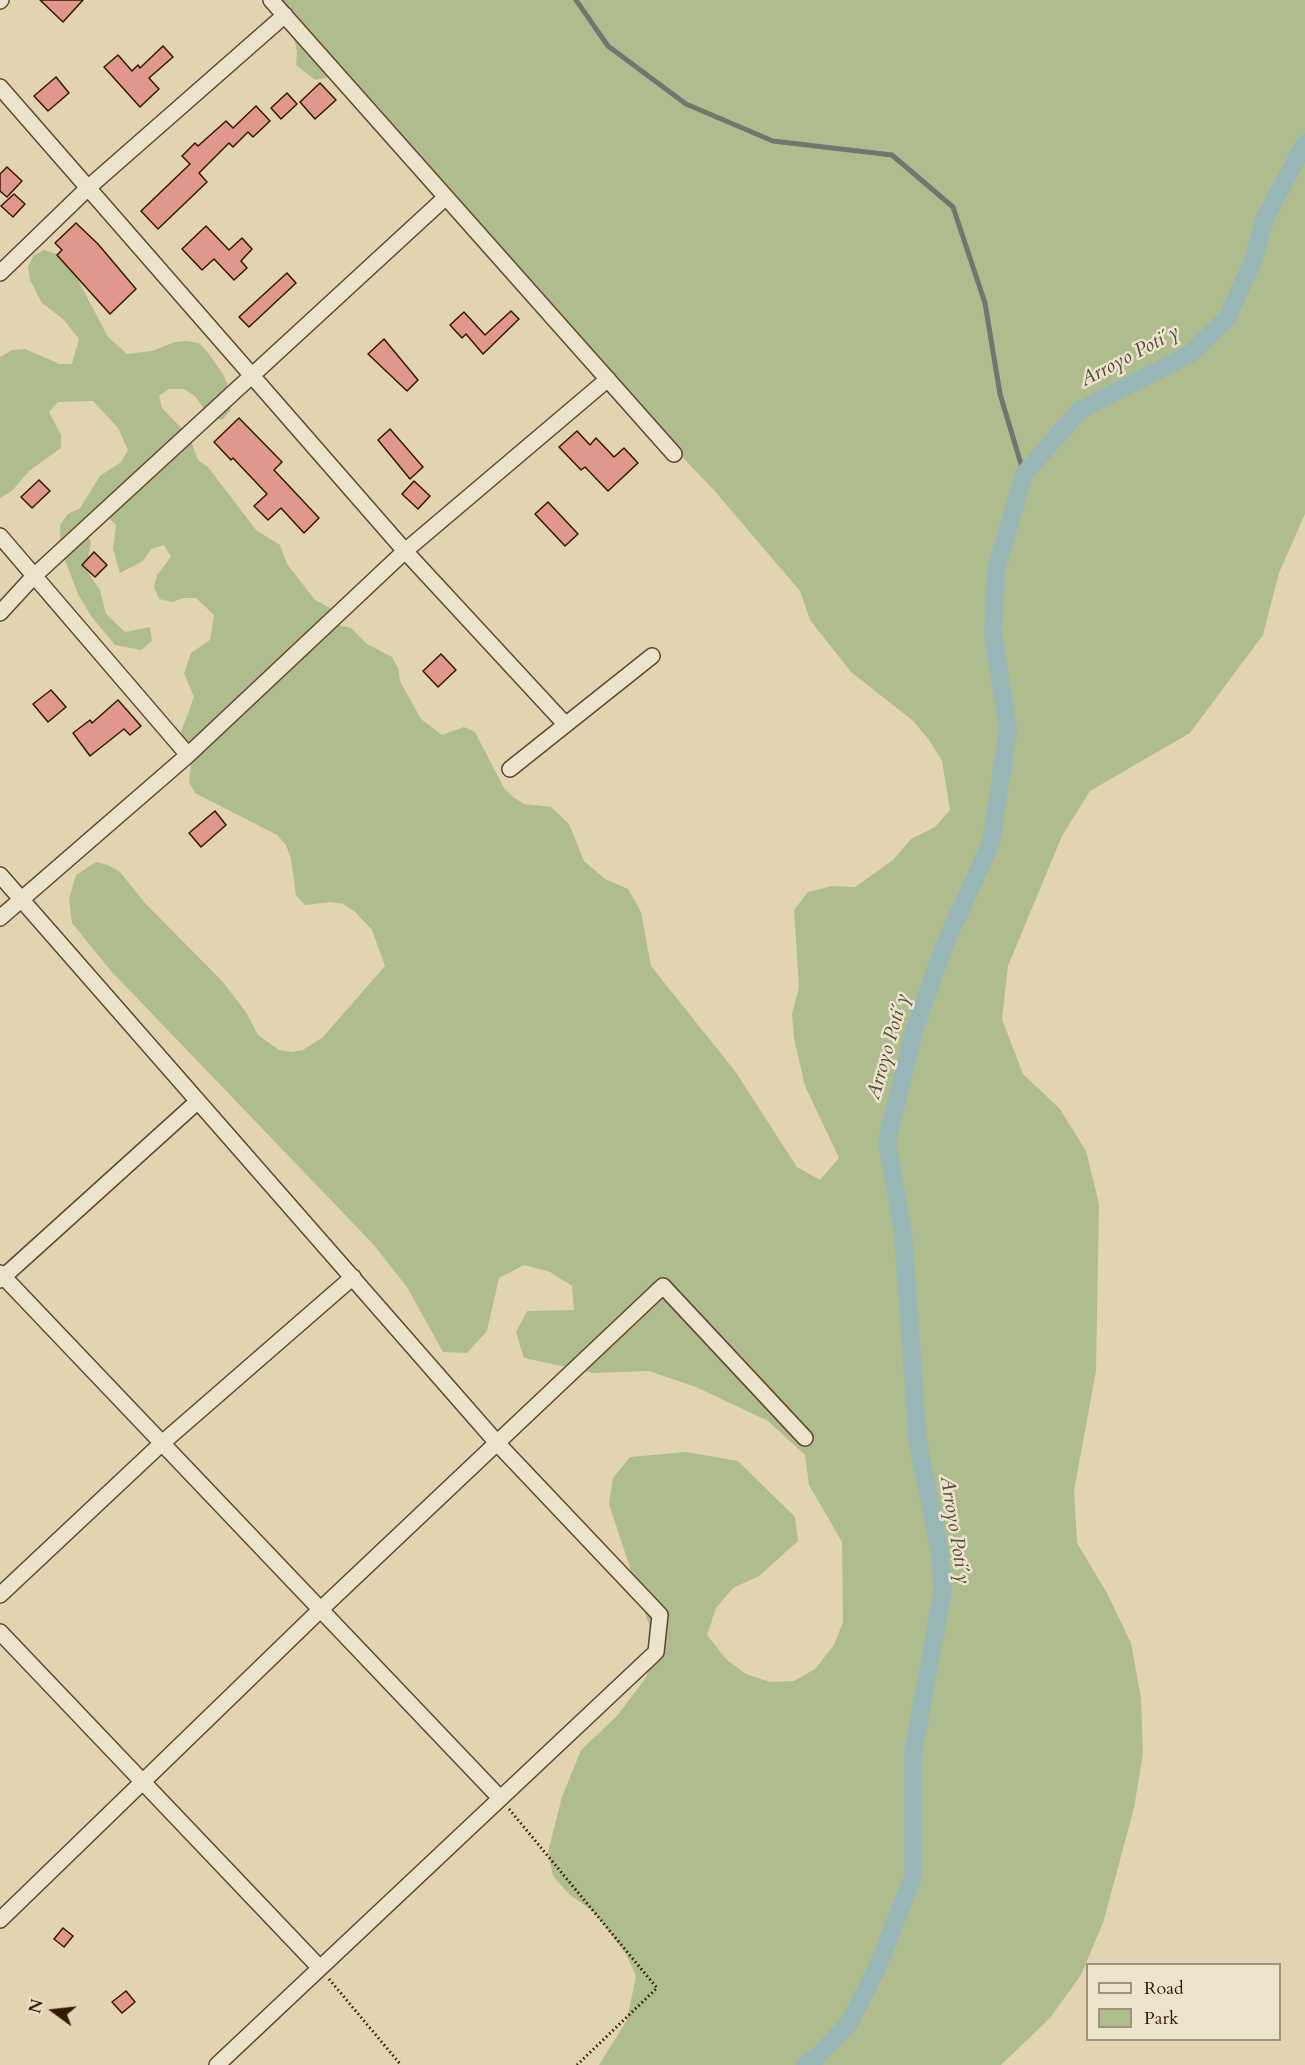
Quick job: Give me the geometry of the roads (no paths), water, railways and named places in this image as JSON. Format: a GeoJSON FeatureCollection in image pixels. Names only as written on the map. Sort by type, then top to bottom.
{"type":"FeatureCollection","features":[{"type":"Feature","properties":{"kind":"street"},"geometry":{"type":"LineString","coordinates":[[272,0],[674,454]]}},
{"type":"Feature","properties":{"kind":"street"},"geometry":{"type":"LineString","coordinates":[[0,273],[89,187],[285,15]]}},
{"type":"Feature","properties":{"kind":"street"},"geometry":{"type":"LineString","coordinates":[[0,87],[405,551],[565,724]]}},
{"type":"Feature","properties":{"kind":"street"},"geometry":{"type":"LineString","coordinates":[[0,614],[34,576],[446,197]]}},
{"type":"Feature","properties":{"kind":"street"},"geometry":{"type":"LineString","coordinates":[[0,918],[188,755],[405,551],[608,379]]}},
{"type":"Feature","properties":{"kind":"street"},"geometry":{"type":"LineString","coordinates":[[0,536],[188,755]]}},
{"type":"Feature","properties":{"kind":"street"},"geometry":{"type":"LineString","coordinates":[[510,769],[652,656]]}},
{"type":"Feature","properties":{"kind":"street"},"geometry":{"type":"LineString","coordinates":[[0,875],[498,1444],[660,1616],[656,1652],[217,2065]]}},
{"type":"Feature","properties":{"kind":"street"},"geometry":{"type":"LineString","coordinates":[[198,1101],[1,1276],[500,1798]]}},
{"type":"Feature","properties":{"kind":"street"},"geometry":{"type":"LineString","coordinates":[[0,1595],[161,1444],[353,1277]]}},
{"type":"Feature","properties":{"kind":"street"},"geometry":{"type":"LineString","coordinates":[[0,1920],[319,1611],[663,1286],[806,1438]]}},
{"type":"Feature","properties":{"kind":"street"},"geometry":{"type":"LineString","coordinates":[[0,1632],[320,1968]]}},
{"type":"Feature","properties":{"kind":"waterway"},"geometry":{"type":"LineString","coordinates":[[576,0],[608,46],[686,104],[773,141],[892,155],[953,207],[985,303],[1000,394],[1024,474]]}},
{"type":"Feature","properties":{"kind":"waterway","name":"Arroyo Poti´y"},"geometry":{"type":"LineString","coordinates":[[805,2065],[815,2059],[850,2022],[878,1966],[913,1877],[913,1754],[943,1589],[939,1547],[918,1443],[903,1233],[887,1141],[914,1031],[944,946],[991,843],[1008,730],[993,633],[996,570],[1024,474],[1080,410],[1190,354],[1227,318],[1253,261],[1265,218],[1305,143]]}}]}
